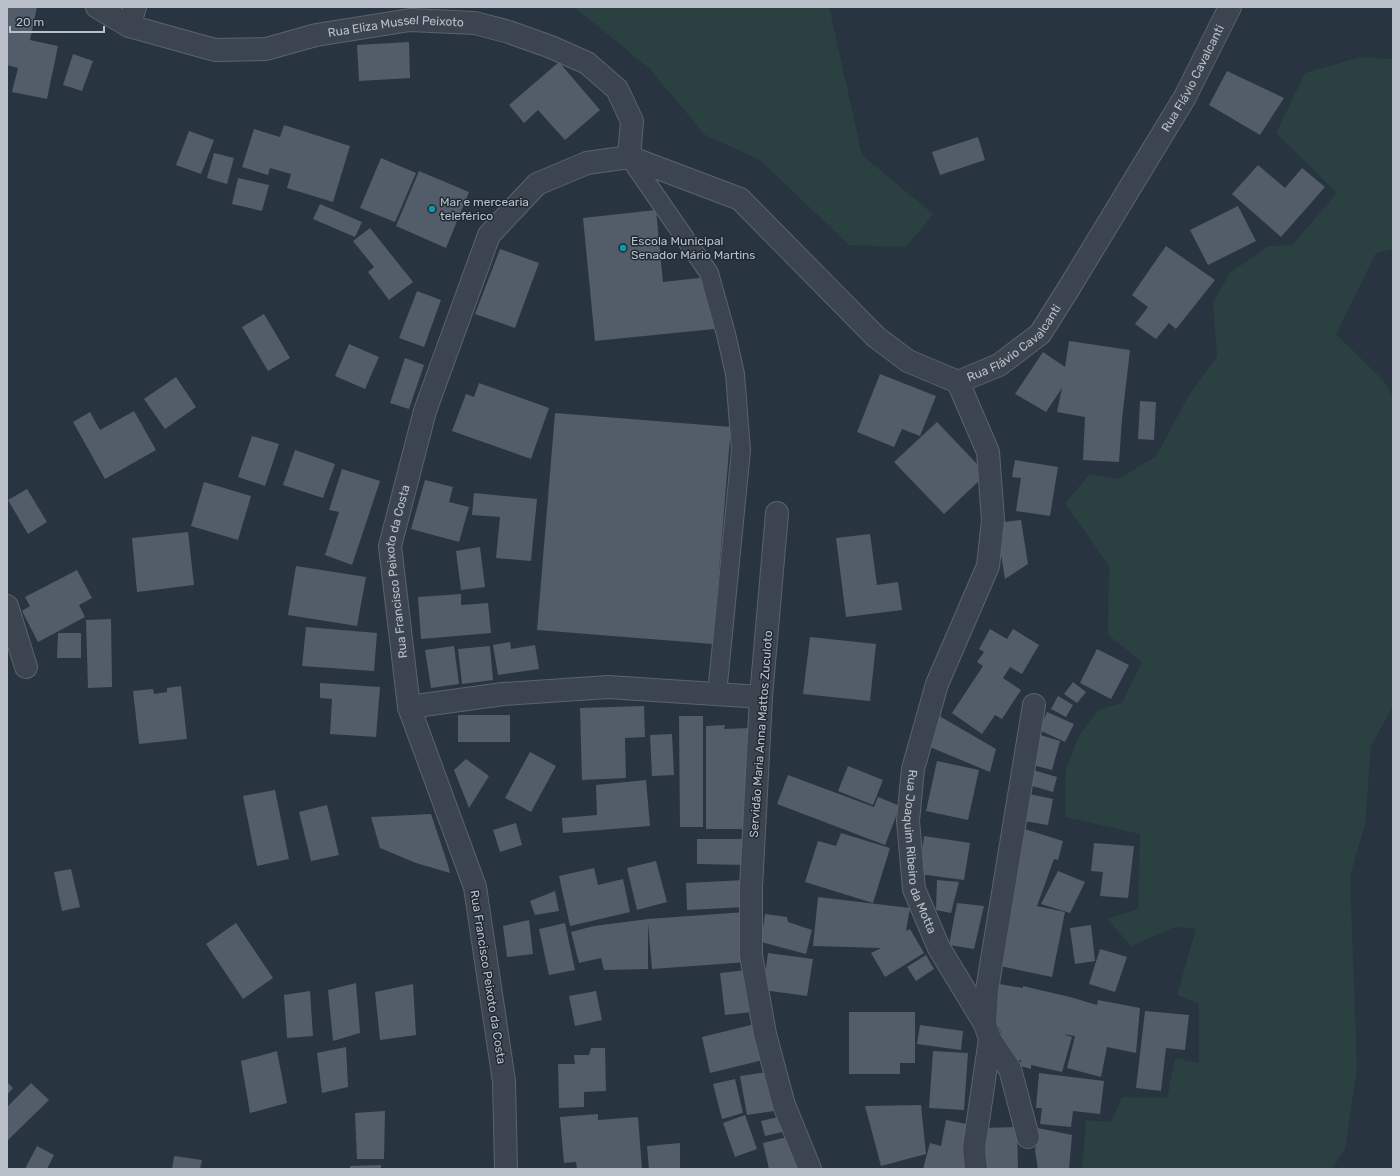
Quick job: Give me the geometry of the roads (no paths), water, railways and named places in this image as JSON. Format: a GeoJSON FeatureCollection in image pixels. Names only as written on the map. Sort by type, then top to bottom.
{"type":"FeatureCollection","features":[{"type":"Feature","properties":{"kind":"street","name":"Rua Eliza Mussel Peixoto"},"geometry":{"type":"LineString","coordinates":[[97,7],[132,17],[215,50],[266,49],[316,35],[410,20],[475,23],[508,32],[551,47],[587,63],[617,90],[632,121],[629,157]]}},
{"type":"Feature","properties":{"kind":"street","name":"Rua Flávio Cavalcanti"},"geometry":{"type":"LineString","coordinates":[[629,157],[740,199],[876,337],[908,361],[958,382],[999,365],[1040,334],[1185,97],[1230,7]]}},
{"type":"Feature","properties":{"kind":"street","name":"Rua Francisco Peixoto da Costa"},"geometry":{"type":"LineString","coordinates":[[506,1169],[504,1081],[475,886],[409,707],[390,546],[425,411],[489,236],[537,184],[587,164],[629,157]]}},
{"type":"Feature","properties":{"kind":"street","name":"Rua Joaquim Ribeiro da Motta"},"geometry":{"type":"LineString","coordinates":[[958,382],[988,452],[993,520],[988,566],[937,684],[913,768],[908,821],[914,889],[939,948],[1010,1069],[1028,1137]]}},
{"type":"Feature","properties":{"kind":"street","name":"Servidão Maria Anna Mattos Zuculoto"},"geometry":{"type":"LineString","coordinates":[[777,513],[761,697],[751,888],[751,955],[765,1034],[784,1104],[810,1169]]}},
{"type":"Feature","properties":{"kind":"street"},"geometry":{"type":"LineString","coordinates":[[7,606],[26,667]]}},
{"type":"Feature","properties":{"kind":"street"},"geometry":{"type":"LineString","coordinates":[[409,707],[503,694],[608,687],[761,697]]}},
{"type":"Feature","properties":{"kind":"street"},"geometry":{"type":"LineString","coordinates":[[976,1169],[974,1148],[988,1031],[987,990],[1034,705]]}},
{"type":"Feature","properties":{"kind":"lane"},"geometry":{"type":"LineString","coordinates":[[629,157],[709,273],[726,334],[735,374],[741,450],[717,694]]}},
{"type":"Feature","properties":{"kind":"place","name":"Mar e mercearia teleférico"},"geometry":{"type":"Point","coordinates":[432,209]}},
{"type":"Feature","properties":{"kind":"place","name":"Escola Municipal Senador Mário Martins"},"geometry":{"type":"Point","coordinates":[623,248]}}]}
